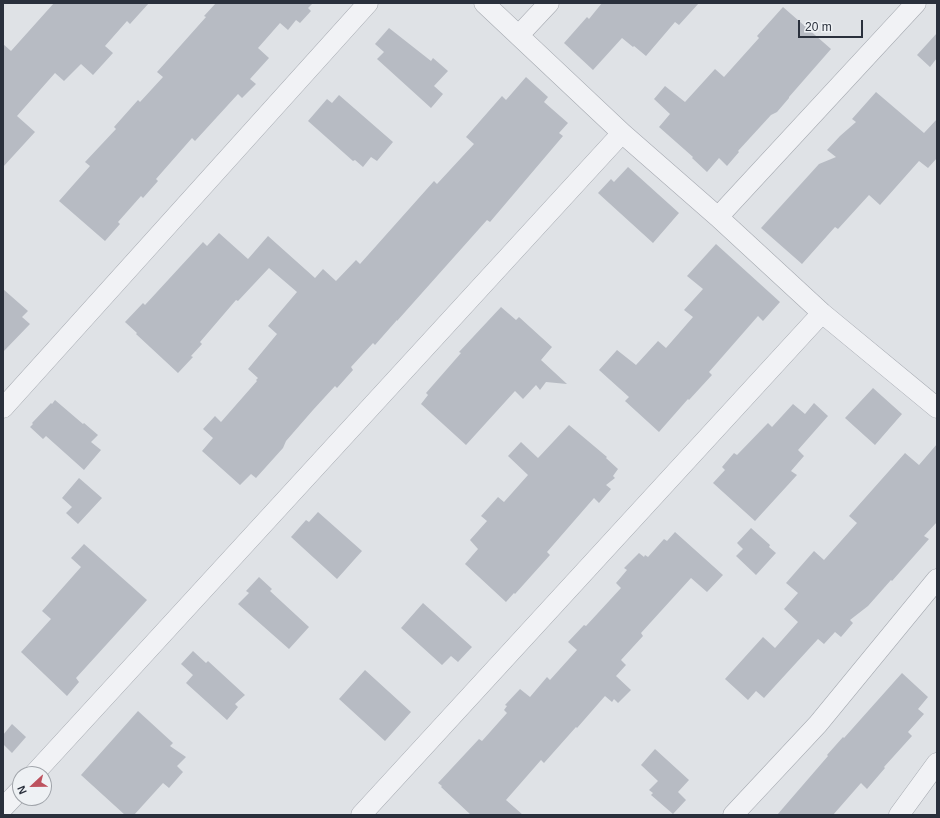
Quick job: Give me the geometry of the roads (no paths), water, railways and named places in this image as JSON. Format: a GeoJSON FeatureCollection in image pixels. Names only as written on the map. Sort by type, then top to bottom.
{"type":"FeatureCollection","features":[{"type":"Feature","properties":{"kind":"street"},"geometry":{"type":"LineString","coordinates":[[3,408],[368,3]]}},
{"type":"Feature","properties":{"kind":"street"},"geometry":{"type":"LineString","coordinates":[[484,3],[622,133],[718,217],[822,313],[937,408]]}},
{"type":"Feature","properties":{"kind":"street"},"geometry":{"type":"LineString","coordinates":[[519,35],[549,3]]}},
{"type":"Feature","properties":{"kind":"street"},"geometry":{"type":"LineString","coordinates":[[718,217],[916,3]]}},
{"type":"Feature","properties":{"kind":"street"},"geometry":{"type":"LineString","coordinates":[[41,766],[622,133]]}},
{"type":"Feature","properties":{"kind":"street"},"geometry":{"type":"LineString","coordinates":[[361,815],[822,313]]}},
{"type":"Feature","properties":{"kind":"street"},"geometry":{"type":"LineString","coordinates":[[733,815],[818,724],[937,579]]}},
{"type":"Feature","properties":{"kind":"street"},"geometry":{"type":"LineString","coordinates":[[899,815],[937,763]]}},
{"type":"Feature","properties":{"kind":"street"},"geometry":{"type":"LineString","coordinates":[[3,808],[12,798]]}}]}
